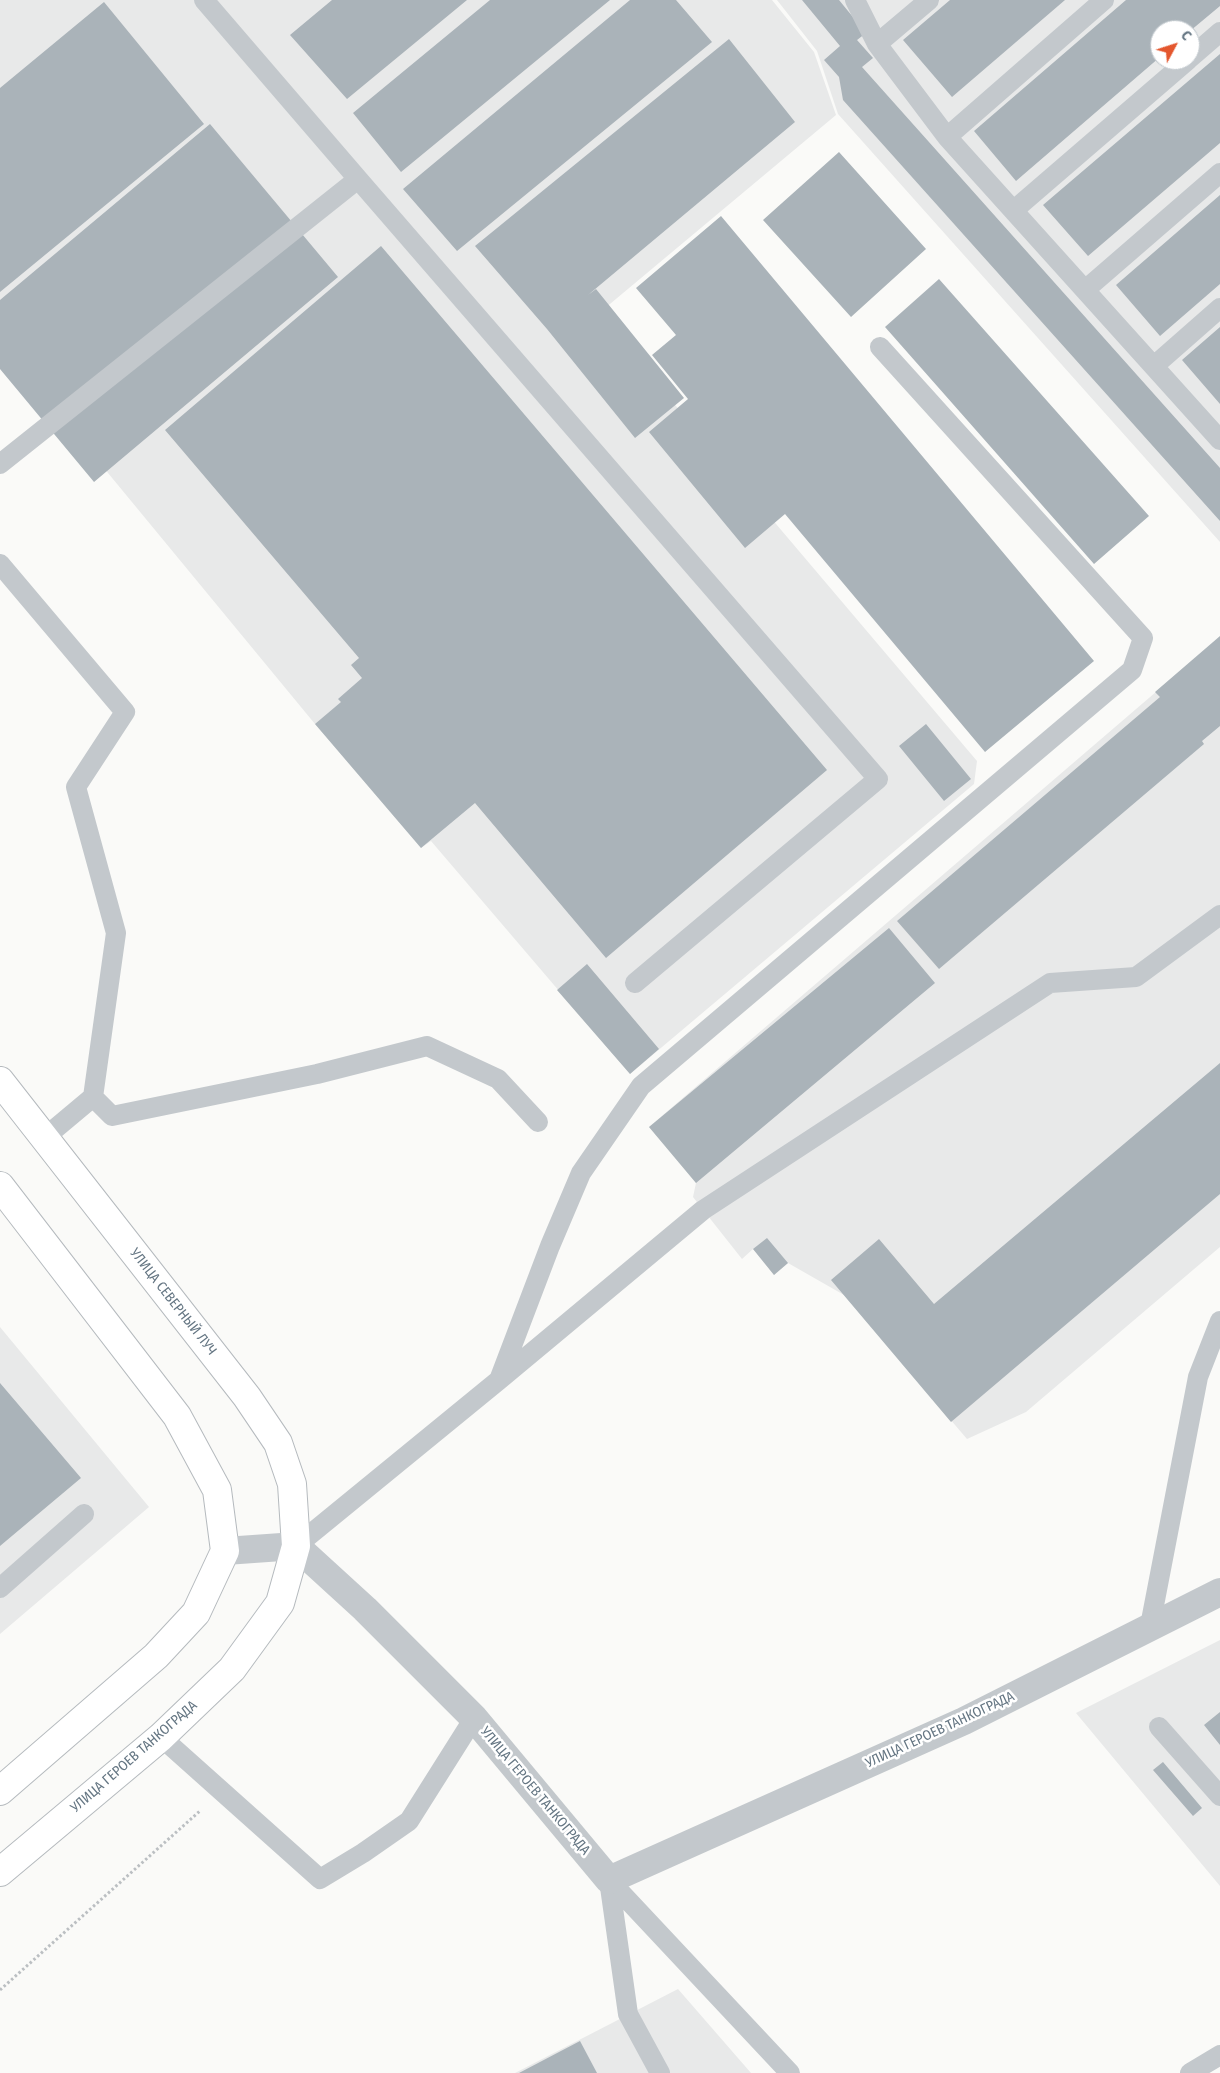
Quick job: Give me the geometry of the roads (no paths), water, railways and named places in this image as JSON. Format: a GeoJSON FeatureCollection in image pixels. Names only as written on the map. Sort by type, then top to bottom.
{"type":"FeatureCollection","features":[{"type":"Feature","properties":{"kind":"main road","name":"УЛИЦА СЕВЕРНЫЙ ЛУЧ"},"geometry":{"type":"LineString","coordinates":[[0,1081],[247,1397],[278,1443],[292,1484],[296,1546]]}},
{"type":"Feature","properties":{"kind":"main road"},"geometry":{"type":"LineString","coordinates":[[0,1186],[177,1416],[217,1490],[226,1551],[196,1613],[156,1656],[0,1790]]}},
{"type":"Feature","properties":{"kind":"main road","name":"УЛИЦА ГЕРОЕВ ТАНКОГРАДА"},"geometry":{"type":"LineString","coordinates":[[0,1872],[161,1737],[232,1668],[280,1603],[296,1546]]}},
{"type":"Feature","properties":{"kind":"street"},"geometry":{"type":"LineString","coordinates":[[226,1551],[296,1546]]}},
{"type":"Feature","properties":{"kind":"street","name":"УЛИЦА ГЕРОЕВ ТАНКОГРАДА"},"geometry":{"type":"LineString","coordinates":[[296,1546],[365,1609],[474,1718],[609,1880],[964,1722],[1220,1592]]}},
{"type":"Feature","properties":{"kind":"lane"},"geometry":{"type":"LineString","coordinates":[[204,0],[878,779],[635,983]]}},
{"type":"Feature","properties":{"kind":"lane"},"geometry":{"type":"LineString","coordinates":[[854,0],[877,44],[947,137],[1220,440]]}},
{"type":"Feature","properties":{"kind":"lane"},"geometry":{"type":"LineString","coordinates":[[877,44],[929,0]]}},
{"type":"Feature","properties":{"kind":"lane"},"geometry":{"type":"LineString","coordinates":[[947,137],[1104,0]]}},
{"type":"Feature","properties":{"kind":"lane"},"geometry":{"type":"LineString","coordinates":[[1200,49],[1220,32]]}},
{"type":"Feature","properties":{"kind":"lane"},"geometry":{"type":"LineString","coordinates":[[1014,210],[1176,70]]}},
{"type":"Feature","properties":{"kind":"lane"},"geometry":{"type":"LineString","coordinates":[[1085,290],[1220,173]]}},
{"type":"Feature","properties":{"kind":"lane"},"geometry":{"type":"LineString","coordinates":[[0,464],[358,179]]}},
{"type":"Feature","properties":{"kind":"lane"},"geometry":{"type":"LineString","coordinates":[[1154,366],[1220,308]]}},
{"type":"Feature","properties":{"kind":"lane"},"geometry":{"type":"LineString","coordinates":[[499,1380],[550,1246],[581,1173],[641,1086],[1132,670],[1143,638],[880,347]]}},
{"type":"Feature","properties":{"kind":"lane"},"geometry":{"type":"LineString","coordinates":[[0,564],[125,712],[76,787],[116,933],[93,1097],[44,1138]]}},
{"type":"Feature","properties":{"kind":"lane"},"geometry":{"type":"LineString","coordinates":[[296,1546],[703,1210],[1050,983],[1136,977],[1220,915]]}},
{"type":"Feature","properties":{"kind":"lane"},"geometry":{"type":"LineString","coordinates":[[93,1097],[112,1116],[317,1074],[427,1046],[498,1079],[538,1122]]}},
{"type":"Feature","properties":{"kind":"lane"},"geometry":{"type":"LineString","coordinates":[[1150,1626],[1198,1377],[1220,1321]]}},
{"type":"Feature","properties":{"kind":"lane"},"geometry":{"type":"LineString","coordinates":[[0,1588],[84,1514]]}},
{"type":"Feature","properties":{"kind":"lane"},"geometry":{"type":"LineString","coordinates":[[161,1737],[320,1879],[363,1853],[409,1821],[474,1718]]}},
{"type":"Feature","properties":{"kind":"lane"},"geometry":{"type":"LineString","coordinates":[[1159,1727],[1220,1796]]}},
{"type":"Feature","properties":{"kind":"lane"},"geometry":{"type":"LineString","coordinates":[[609,1880],[628,2014],[660,2073]]}},
{"type":"Feature","properties":{"kind":"lane"},"geometry":{"type":"LineString","coordinates":[[609,1880],[790,2073]]}},
{"type":"Feature","properties":{"kind":"lane"},"geometry":{"type":"LineString","coordinates":[[1190,2073],[1220,2055]]}}]}
